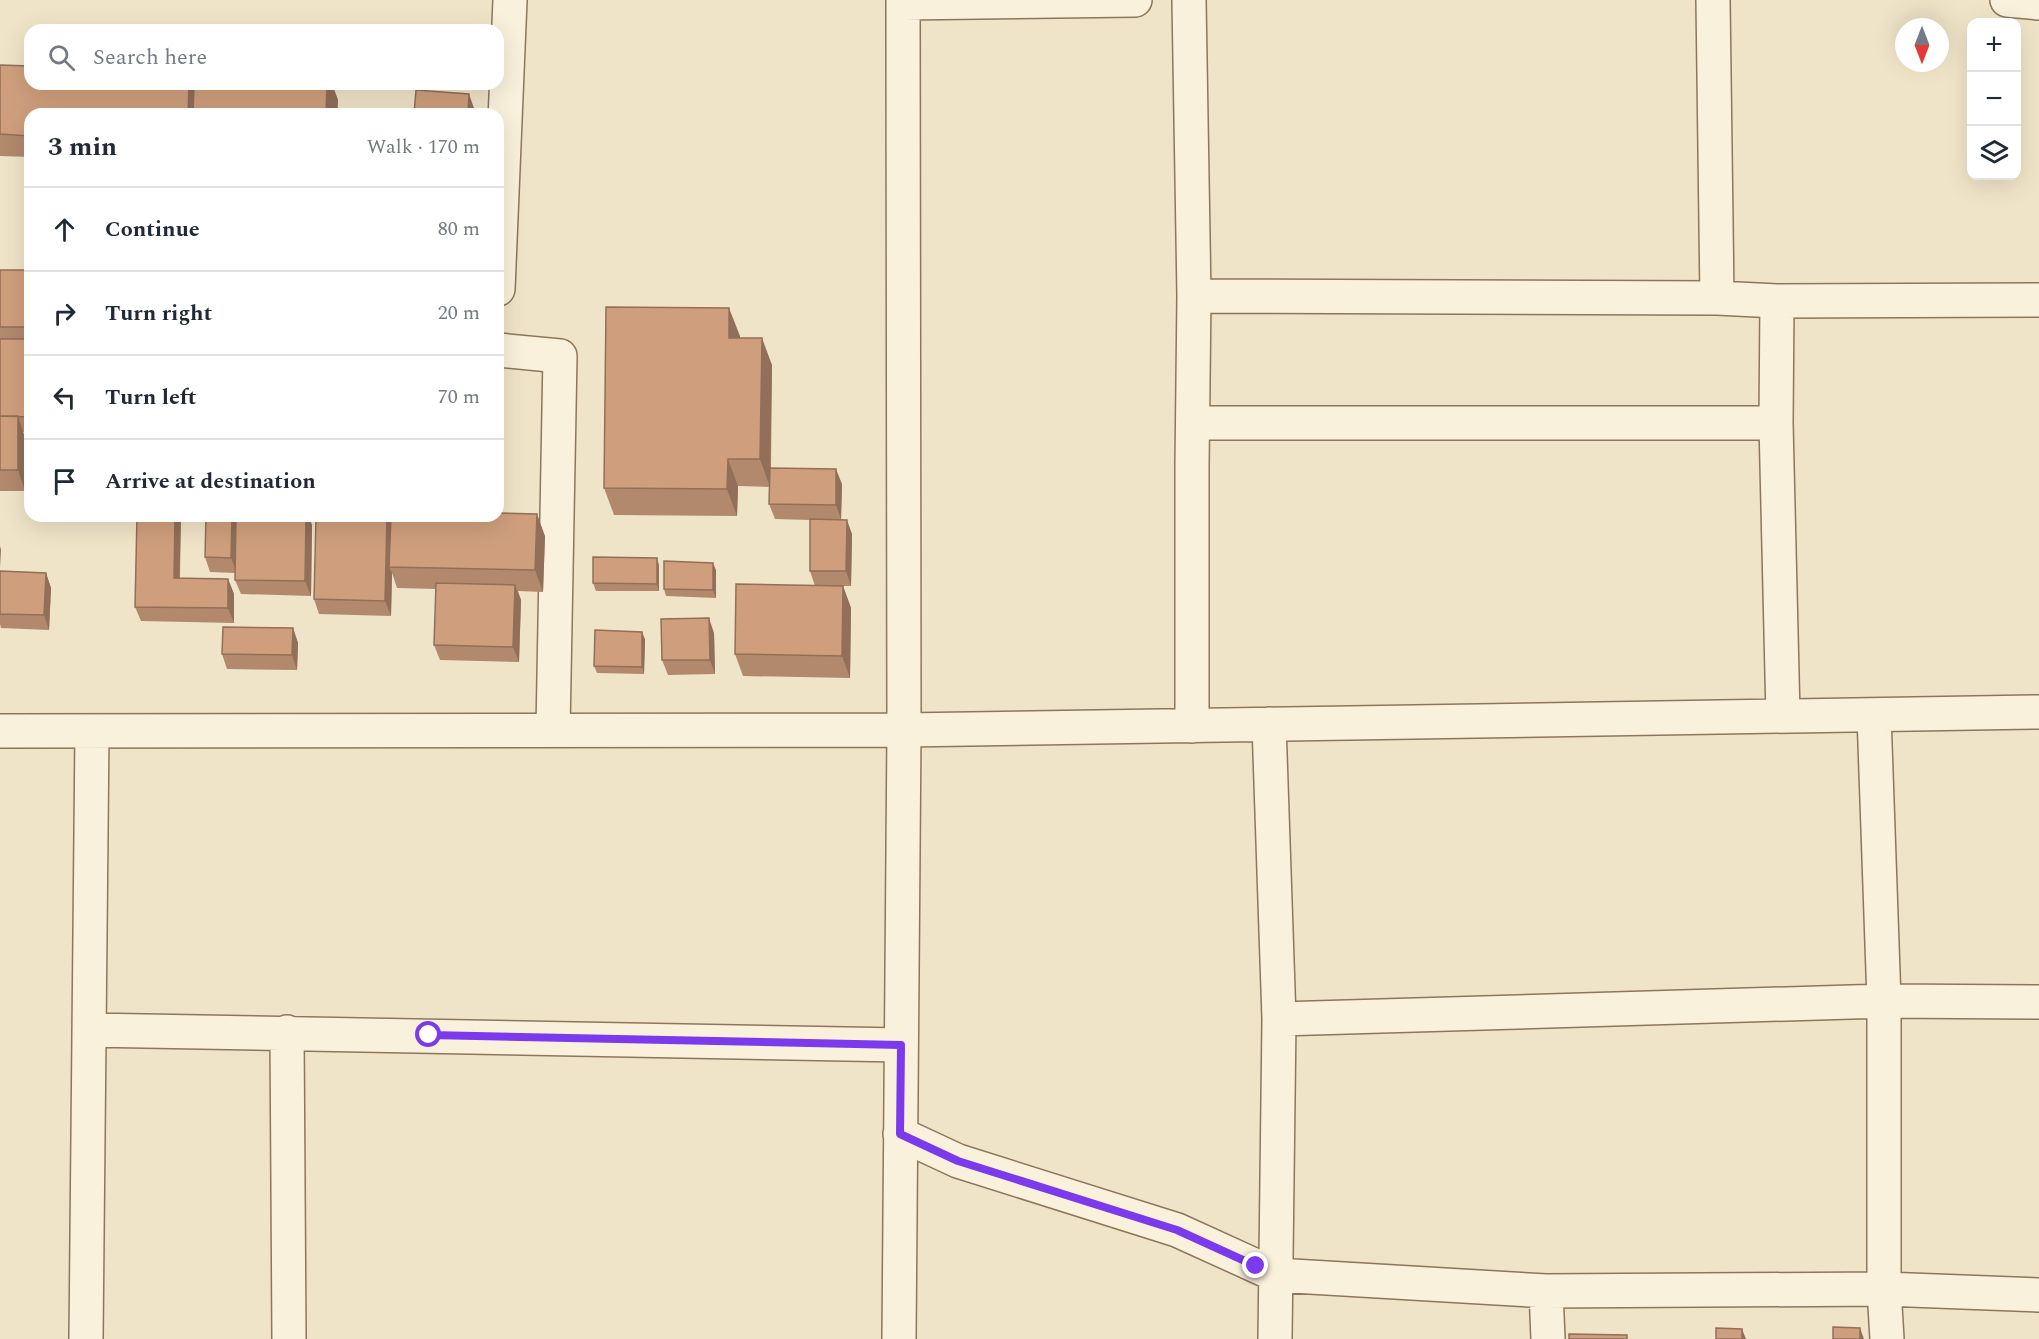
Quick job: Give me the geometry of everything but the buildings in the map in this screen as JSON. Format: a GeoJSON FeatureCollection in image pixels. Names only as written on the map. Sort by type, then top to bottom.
{"type":"FeatureCollection","features":[{"type":"Feature","properties":{"kind":"street"},"geometry":{"type":"LineString","coordinates":[[504,144],[510,0]]}},
{"type":"Feature","properties":{"kind":"street"},"geometry":{"type":"LineString","coordinates":[[899,1339],[903,730],[903,1],[1135,0]]}},
{"type":"Feature","properties":{"kind":"street"},"geometry":{"type":"LineString","coordinates":[[1189,0],[1194,296],[1192,726]]}},
{"type":"Feature","properties":{"kind":"street"},"geometry":{"type":"LineString","coordinates":[[1713,0],[1717,298]]}},
{"type":"Feature","properties":{"kind":"street"},"geometry":{"type":"LineString","coordinates":[[2007,0],[2039,3]]}},
{"type":"Feature","properties":{"kind":"street"},"geometry":{"type":"LineString","coordinates":[[1194,296],[1717,298],[1777,301],[2039,300]]}},
{"type":"Feature","properties":{"kind":"street"},"geometry":{"type":"LineString","coordinates":[[1777,301],[1776,423],[1783,716]]}},
{"type":"Feature","properties":{"kind":"street"},"geometry":{"type":"LineString","coordinates":[[504,351],[560,356],[553,730]]}},
{"type":"Feature","properties":{"kind":"street"},"geometry":{"type":"LineString","coordinates":[[1193,423],[1776,423]]}},
{"type":"Feature","properties":{"kind":"street"},"geometry":{"type":"LineString","coordinates":[[0,731],[903,730],[2039,712]]}},
{"type":"Feature","properties":{"kind":"street"},"geometry":{"type":"LineString","coordinates":[[1874,715],[1884,1001],[1884,1289],[1887,1339]]}},
{"type":"Feature","properties":{"kind":"street"},"geometry":{"type":"LineString","coordinates":[[1269,724],[1279,1019],[1275,1339]]}},
{"type":"Feature","properties":{"kind":"street"},"geometry":{"type":"LineString","coordinates":[[86,1339],[92,731]]}},
{"type":"Feature","properties":{"kind":"street"},"geometry":{"type":"LineString","coordinates":[[1279,1019],[1884,1001],[2039,1002]]}},
{"type":"Feature","properties":{"kind":"street"},"geometry":{"type":"LineString","coordinates":[[89,1030],[901,1045]]}},
{"type":"Feature","properties":{"kind":"street"},"geometry":{"type":"LineString","coordinates":[[287,1032],[289,1339]]}},
{"type":"Feature","properties":{"kind":"street"},"geometry":{"type":"LineString","coordinates":[[900,1134],[958,1161],[1177,1230],[1276,1275],[1546,1291],[1884,1289],[2039,1295]]}},
{"type":"Feature","properties":{"kind":"street"},"geometry":{"type":"LineString","coordinates":[[1546,1291],[1548,1339]]}},
{"type":"Feature","properties":{"kind":"route"},"geometry":{"type":"LineString","coordinates":[[429,1035],[901,1045],[900,1134],[958,1161],[1177,1230],[1256,1266]]}}]}
